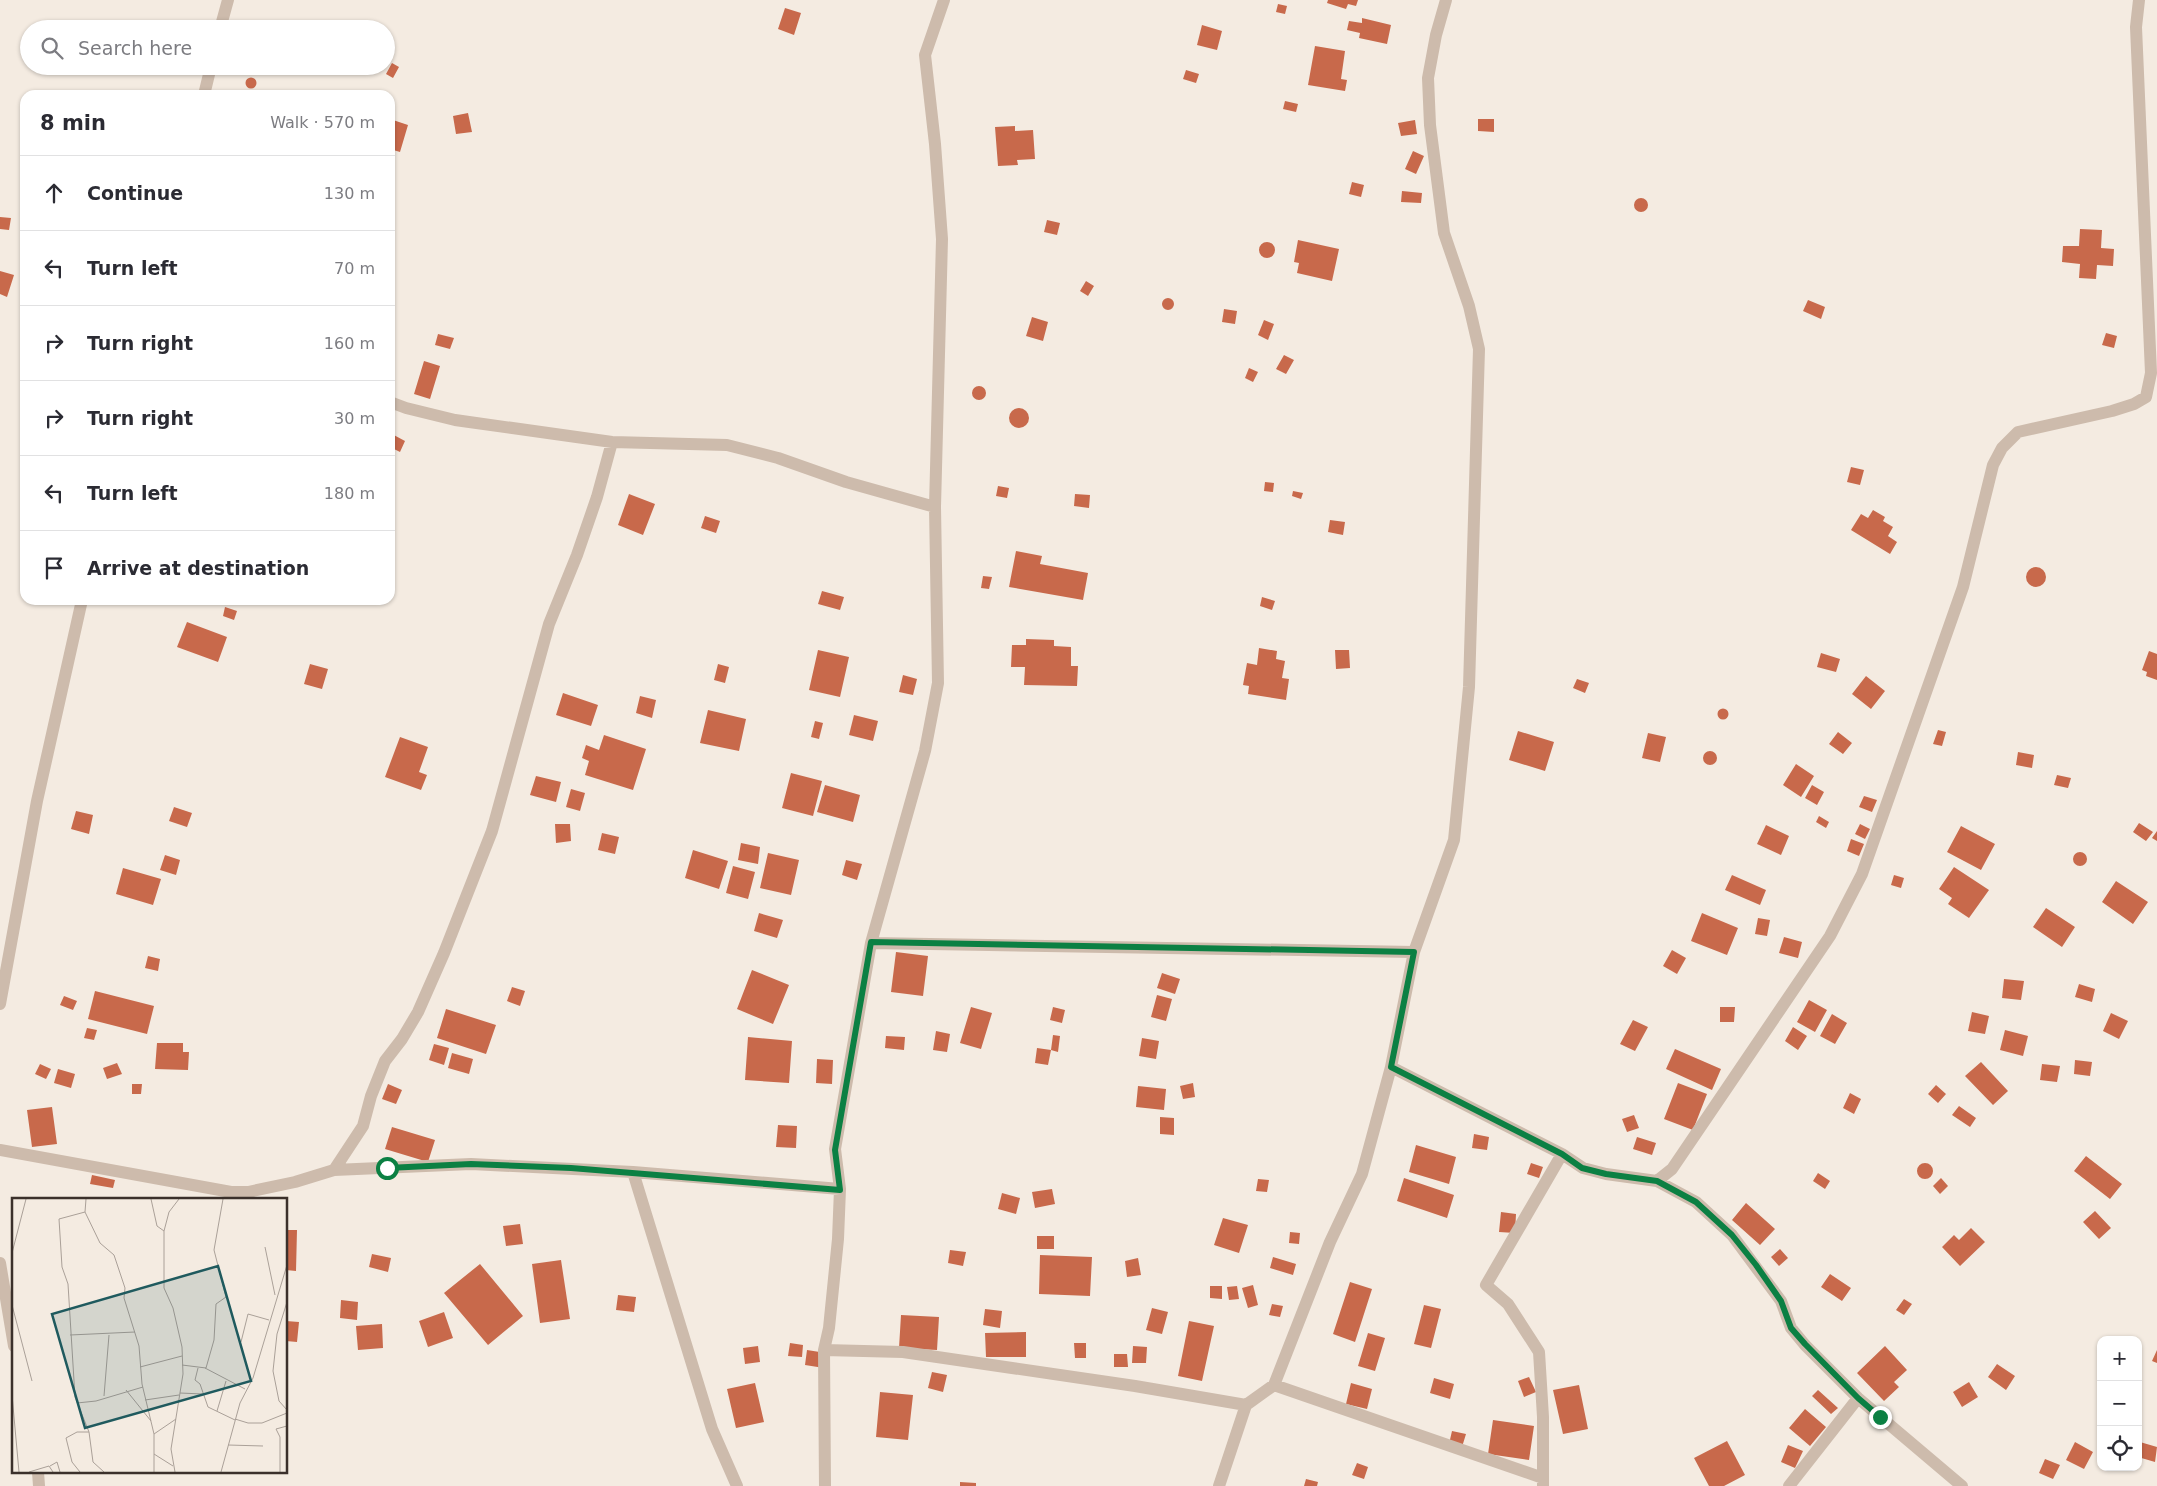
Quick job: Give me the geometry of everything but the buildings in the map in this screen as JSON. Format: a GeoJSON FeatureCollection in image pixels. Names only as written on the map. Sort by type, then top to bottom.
{"type":"FeatureCollection","features":[{"type":"Feature","properties":{"kind":"street"},"geometry":{"type":"LineString","coordinates":[[222,20],[228,0]]}},
{"type":"Feature","properties":{"kind":"street"},"geometry":{"type":"LineString","coordinates":[[824,1486],[824,1350],[829,1328],[838,1239],[840,1190],[835,1150],[871,942],[925,751],[938,683],[935,507],[942,239],[935,144],[925,55],[944,0]]}},
{"type":"Feature","properties":{"kind":"street"},"geometry":{"type":"LineString","coordinates":[[1219,1486],[1246,1405],[1274,1385],[1330,1242],[1362,1174],[1391,1067],[1414,952],[1454,840],[1469,687],[1479,349],[1469,306],[1444,234],[1430,125],[1428,78],[1436,35],[1446,0]]}},
{"type":"Feature","properties":{"kind":"street"},"geometry":{"type":"LineString","coordinates":[[1657,1181],[1672,1170],[1830,936],[1862,874],[1963,587],[1993,465],[2002,448],[2018,432],[2112,411],[2134,404],[2146,397],[2151,373],[2136,26],[2139,0]]}},
{"type":"Feature","properties":{"kind":"street"},"geometry":{"type":"LineString","coordinates":[[205,90],[209,75]]}},
{"type":"Feature","properties":{"kind":"street"},"geometry":{"type":"LineString","coordinates":[[395,404],[455,420],[612,442],[727,445],[778,458],[846,482],[935,507]]}},
{"type":"Feature","properties":{"kind":"street"},"geometry":{"type":"LineString","coordinates":[[334,1170],[363,1126],[371,1096],[385,1062],[402,1039],[418,1012],[444,953],[492,831],[548,624],[580,548],[612,442]]}},
{"type":"Feature","properties":{"kind":"street"},"geometry":{"type":"LineString","coordinates":[[0,1004],[37,800],[81,605]]}},
{"type":"Feature","properties":{"kind":"street"},"geometry":{"type":"LineString","coordinates":[[871,942],[1414,952]]}},
{"type":"Feature","properties":{"kind":"street"},"geometry":{"type":"LineString","coordinates":[[1391,1067],[1562,1154],[1582,1168],[1606,1174],[1657,1181],[1696,1202],[1732,1235],[1781,1301],[1791,1328],[1829,1370],[1858,1398],[1962,1486]]}},
{"type":"Feature","properties":{"kind":"street"},"geometry":{"type":"LineString","coordinates":[[0,1150],[231,1192],[264,1189],[296,1182],[334,1170],[471,1164],[633,1172],[840,1190]]}},
{"type":"Feature","properties":{"kind":"street"},"geometry":{"type":"LineString","coordinates":[[1274,1385],[1543,1482],[1544,1424],[1539,1352],[1508,1304],[1486,1285],[1562,1154]]}},
{"type":"Feature","properties":{"kind":"street"},"geometry":{"type":"LineString","coordinates":[[633,1172],[712,1429],[737,1486]]}},
{"type":"Feature","properties":{"kind":"street"},"geometry":{"type":"LineString","coordinates":[[0,1263],[12,1334]]}},
{"type":"Feature","properties":{"kind":"street"},"geometry":{"type":"LineString","coordinates":[[824,1350],[903,1352],[1135,1386],[1246,1405]]}},
{"type":"Feature","properties":{"kind":"street"},"geometry":{"type":"LineString","coordinates":[[1789,1486],[1858,1398]]}},
{"type":"Feature","properties":{"kind":"route"},"geometry":{"type":"LineString","coordinates":[[387,1168],[471,1164],[571,1168],[840,1190],[835,1150],[871,942],[1414,952],[1391,1067],[1562,1154],[1582,1168],[1628,1179],[1657,1181],[1696,1202],[1732,1235],[1756,1265],[1781,1301],[1791,1328],[1829,1370],[1880,1417]]}}]}
